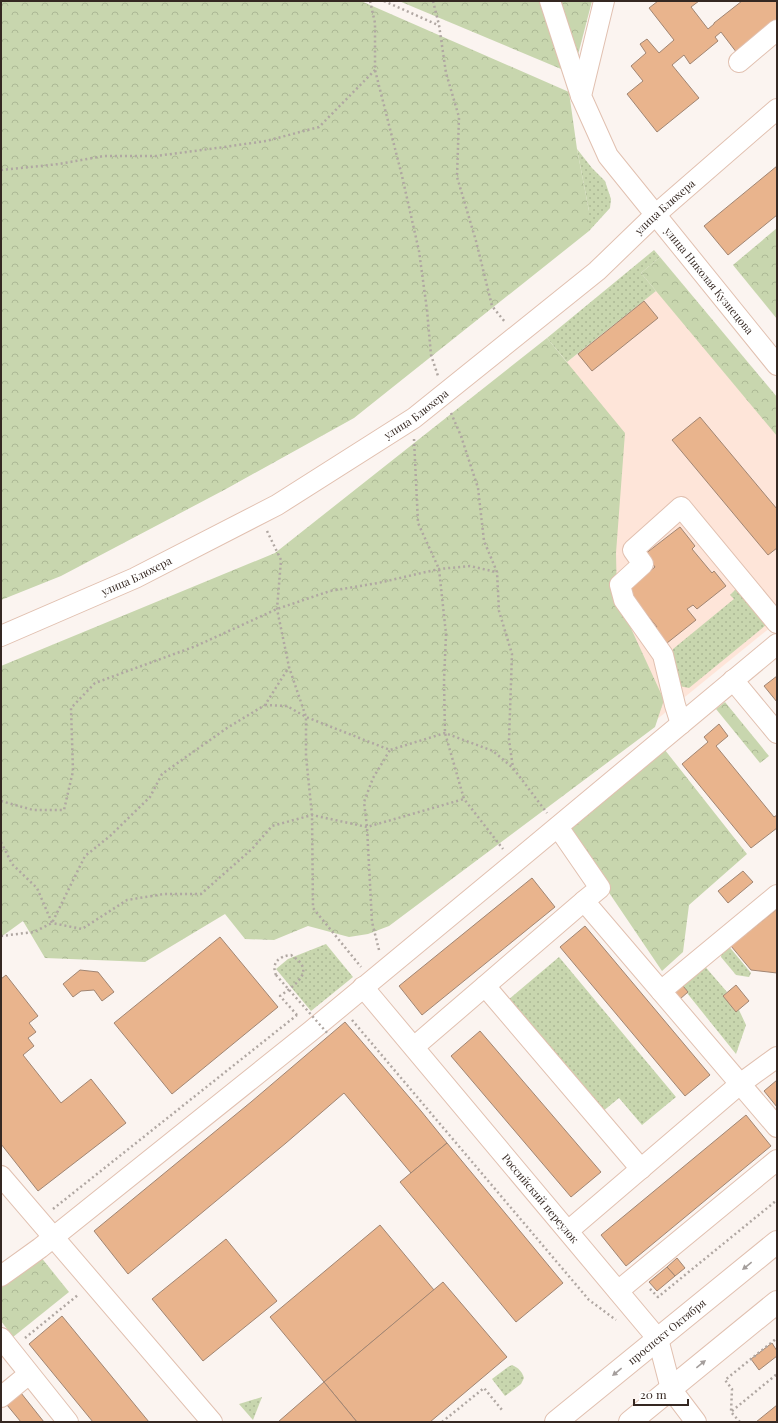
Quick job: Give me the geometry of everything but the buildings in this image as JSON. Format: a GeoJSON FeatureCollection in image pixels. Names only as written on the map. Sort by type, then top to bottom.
{"type":"FeatureCollection","features":[{"type":"Feature","properties":{"kind":"main road","name":"проспект Октября"},"geometry":{"type":"LineString","coordinates":[[556,1422],[777,1242]]}},
{"type":"Feature","properties":{"kind":"main road"},"geometry":{"type":"LineString","coordinates":[[630,1422],[777,1302]]}},
{"type":"Feature","properties":{"kind":"street","name":"улица Николая Кузнецова"},"geometry":{"type":"LineString","coordinates":[[550,1],[580,96],[608,156],[777,365]]}},
{"type":"Feature","properties":{"kind":"street"},"geometry":{"type":"LineString","coordinates":[[580,96],[604,1]]}},
{"type":"Feature","properties":{"kind":"street"},"geometry":{"type":"LineString","coordinates":[[739,62],[777,30]]}},
{"type":"Feature","properties":{"kind":"street","name":"улица Блюхера"},"geometry":{"type":"LineString","coordinates":[[1,636],[135,578],[277,505],[414,418],[597,271],[655,215],[777,109]]}},
{"type":"Feature","properties":{"kind":"street"},"geometry":{"type":"LineString","coordinates":[[681,724],[675,706],[663,655],[624,600],[620,585],[643,564],[633,550],[681,507],[777,623]]}},
{"type":"Feature","properties":{"kind":"street"},"geometry":{"type":"LineString","coordinates":[[1,1276],[320,1033],[373,979],[514,864],[777,644]]}},
{"type":"Feature","properties":{"kind":"street"},"geometry":{"type":"LineString","coordinates":[[733,680],[777,733]]}},
{"type":"Feature","properties":{"kind":"street"},"geometry":{"type":"LineString","coordinates":[[414,1047],[600,888],[558,827]]}},
{"type":"Feature","properties":{"kind":"street"},"geometry":{"type":"LineString","coordinates":[[661,990],[777,895]]}},
{"type":"Feature","properties":{"kind":"street"},"geometry":{"type":"LineString","coordinates":[[584,901],[777,1127]]}},
{"type":"Feature","properties":{"kind":"street","name":"Российский переулок"},"geometry":{"type":"LineString","coordinates":[[373,979],[414,1047],[658,1339],[670,1389],[696,1422]]}},
{"type":"Feature","properties":{"kind":"street"},"geometry":{"type":"LineString","coordinates":[[485,986],[641,1169]]}},
{"type":"Feature","properties":{"kind":"street"},"geometry":{"type":"LineString","coordinates":[[568,1231],[740,1084],[777,1057]]}},
{"type":"Feature","properties":{"kind":"street"},"geometry":{"type":"LineString","coordinates":[[618,1291],[777,1160]]}},
{"type":"Feature","properties":{"kind":"street"},"geometry":{"type":"LineString","coordinates":[[1,1176],[212,1422]]}},
{"type":"Feature","properties":{"kind":"street"},"geometry":{"type":"LineString","coordinates":[[6,1344],[68,1422]]}},
{"type":"Feature","properties":{"kind":"street"},"geometry":{"type":"LineString","coordinates":[[1,1397],[29,1374]]}},
{"type":"Feature","properties":{"kind":"path"},"geometry":{"type":"LineString","coordinates":[[370,1],[375,22],[375,70],[419,251],[431,355],[447,404],[461,436],[478,488],[484,541],[497,572],[499,611],[512,654],[509,740],[513,768]]}},
{"type":"Feature","properties":{"kind":"path"},"geometry":{"type":"LineString","coordinates":[[384,1],[439,25]]}},
{"type":"Feature","properties":{"kind":"path"},"geometry":{"type":"LineString","coordinates":[[433,1],[439,25],[446,73],[459,117],[457,178],[476,241],[492,306],[516,336]]}},
{"type":"Feature","properties":{"kind":"path"},"geometry":{"type":"LineString","coordinates":[[1,170],[59,164],[104,156],[156,156],[217,148],[266,141],[319,127],[375,70]]}},
{"type":"Feature","properties":{"kind":"path"},"geometry":{"type":"LineString","coordinates":[[414,437],[418,523],[440,569],[446,634],[444,681],[445,733],[464,799],[514,864]]}},
{"type":"Feature","properties":{"kind":"path"},"geometry":{"type":"LineString","coordinates":[[266,530],[281,560],[277,609],[289,667],[306,718],[306,756],[312,815],[313,908],[373,979]]}},
{"type":"Feature","properties":{"kind":"path"},"geometry":{"type":"LineString","coordinates":[[1,801],[33,810],[64,810],[73,771],[71,708],[95,683],[196,646],[277,609],[330,591],[378,583],[440,569],[470,566],[497,572]]}},
{"type":"Feature","properties":{"kind":"path"},"geometry":{"type":"LineString","coordinates":[[1,936],[34,932],[52,923],[85,856],[110,836],[150,797],[162,774],[227,728],[265,705],[289,667]]}},
{"type":"Feature","properties":{"kind":"path"},"geometry":{"type":"LineString","coordinates":[[265,705],[287,706],[306,718],[390,750],[445,733],[493,751],[513,768],[558,827]]}},
{"type":"Feature","properties":{"kind":"path"},"geometry":{"type":"LineString","coordinates":[[373,979],[368,826],[364,802],[373,778],[390,750]]}},
{"type":"Feature","properties":{"kind":"path"},"geometry":{"type":"LineString","coordinates":[[52,923],[82,929],[127,900],[164,894],[201,894],[252,849],[272,826],[312,815],[368,826],[464,799]]}},
{"type":"Feature","properties":{"kind":"path"},"geometry":{"type":"LineString","coordinates":[[1,842],[12,864],[36,888],[52,923]]}},
{"type":"Feature","properties":{"kind":"path"},"geometry":{"type":"LineString","coordinates":[[320,1033],[276,975],[274,971],[276,962],[284,956],[291,955],[301,963],[303,967],[303,976],[299,982],[280,996],[297,1015],[320,1033]]}},
{"type":"Feature","properties":{"kind":"path"},"geometry":{"type":"LineString","coordinates":[[53,1209],[297,1015]]}},
{"type":"Feature","properties":{"kind":"path"},"geometry":{"type":"LineString","coordinates":[[350,1018],[589,1300],[616,1320]]}},
{"type":"Feature","properties":{"kind":"path"},"geometry":{"type":"LineString","coordinates":[[658,1298],[777,1200]]}},
{"type":"Feature","properties":{"kind":"path"},"geometry":{"type":"LineString","coordinates":[[6,1344],[79,1294]]}},
{"type":"Feature","properties":{"kind":"path"},"geometry":{"type":"LineString","coordinates":[[740,1422],[731,1412],[732,1389],[725,1380],[777,1338]]}},
{"type":"Feature","properties":{"kind":"path"},"geometry":{"type":"LineString","coordinates":[[731,1412],[777,1374]]}},
{"type":"Feature","properties":{"kind":"path"},"geometry":{"type":"LineString","coordinates":[[442,1422],[484,1388],[502,1410]]}},
{"type":"Feature","properties":{"kind":"shaded area"},"geometry":{"type":"Polygon","coordinates":[[[672,278],[777,403],[777,622],[675,705],[554,800],[476,435],[672,278]]]}},
{"type":"Feature","properties":{"kind":"green space"},"geometry":{"type":"Polygon","coordinates":[[[1,1],[361,1],[569,92],[577,149],[589,211],[589,231],[354,418],[226,489],[61,576],[1,600],[1,1]]]}},
{"type":"Feature","properties":{"kind":"green space"},"geometry":{"type":"Polygon","coordinates":[[[399,1],[592,1],[573,74],[399,1]]]}},
{"type":"Feature","properties":{"kind":"green space"},"geometry":{"type":"Polygon","coordinates":[[[577,149],[592,168],[605,181],[611,199],[610,208],[589,231],[589,211],[577,149]]]}},
{"type":"Feature","properties":{"kind":"green space"},"geometry":{"type":"Polygon","coordinates":[[[777,228],[777,319],[733,265],[777,228]]]}},
{"type":"Feature","properties":{"kind":"green space"},"geometry":{"type":"Polygon","coordinates":[[[654,250],[660,257],[641,273],[656,291],[567,362],[547,338],[654,250]]]}},
{"type":"Feature","properties":{"kind":"green space"},"geometry":{"type":"Polygon","coordinates":[[[660,257],[777,397],[777,436],[641,273],[660,257]]]}},
{"type":"Feature","properties":{"kind":"green space"},"geometry":{"type":"Polygon","coordinates":[[[547,338],[625,433],[616,553],[617,598],[664,700],[655,727],[389,926],[368,934],[349,937],[308,926],[274,940],[245,939],[225,914],[145,962],[45,958],[23,921],[1,937],[1,666],[275,553],[547,338]]]}},
{"type":"Feature","properties":{"kind":"green space"},"geometry":{"type":"Polygon","coordinates":[[[737,588],[766,625],[689,688],[674,685],[673,649],[734,599],[730,595],[737,588]]]}},
{"type":"Feature","properties":{"kind":"green space"},"geometry":{"type":"Polygon","coordinates":[[[725,702],[769,756],[760,763],[716,709],[725,702]]]}},
{"type":"Feature","properties":{"kind":"green space"},"geometry":{"type":"Polygon","coordinates":[[[661,745],[747,854],[689,905],[683,952],[662,971],[566,829],[661,745]]]}},
{"type":"Feature","properties":{"kind":"green space"},"geometry":{"type":"Polygon","coordinates":[[[326,944],[353,977],[311,1011],[276,969],[288,959],[326,944]]]}},
{"type":"Feature","properties":{"kind":"green space"},"geometry":{"type":"Polygon","coordinates":[[[722,944],[727,944],[751,973],[749,977],[736,975],[721,957],[722,944]]]}},
{"type":"Feature","properties":{"kind":"green space"},"geometry":{"type":"Polygon","coordinates":[[[559,957],[676,1097],[642,1125],[619,1098],[602,1112],[508,1000],[559,957]]]}},
{"type":"Feature","properties":{"kind":"green space"},"geometry":{"type":"Polygon","coordinates":[[[702,963],[727,992],[723,996],[736,1012],[739,1010],[746,1025],[736,1054],[679,981],[702,963]]]}},
{"type":"Feature","properties":{"kind":"green space"},"geometry":{"type":"Polygon","coordinates":[[[40,1256],[69,1292],[13,1337],[1,1321],[1,1288],[40,1256]]]}},
{"type":"Feature","properties":{"kind":"green space"},"geometry":{"type":"Polygon","coordinates":[[[512,1365],[520,1370],[524,1378],[521,1384],[505,1396],[492,1379],[512,1365]]]}},
{"type":"Feature","properties":{"kind":"green space"},"geometry":{"type":"Polygon","coordinates":[[[262,1397],[253,1420],[239,1404],[262,1397]]]}}]}
